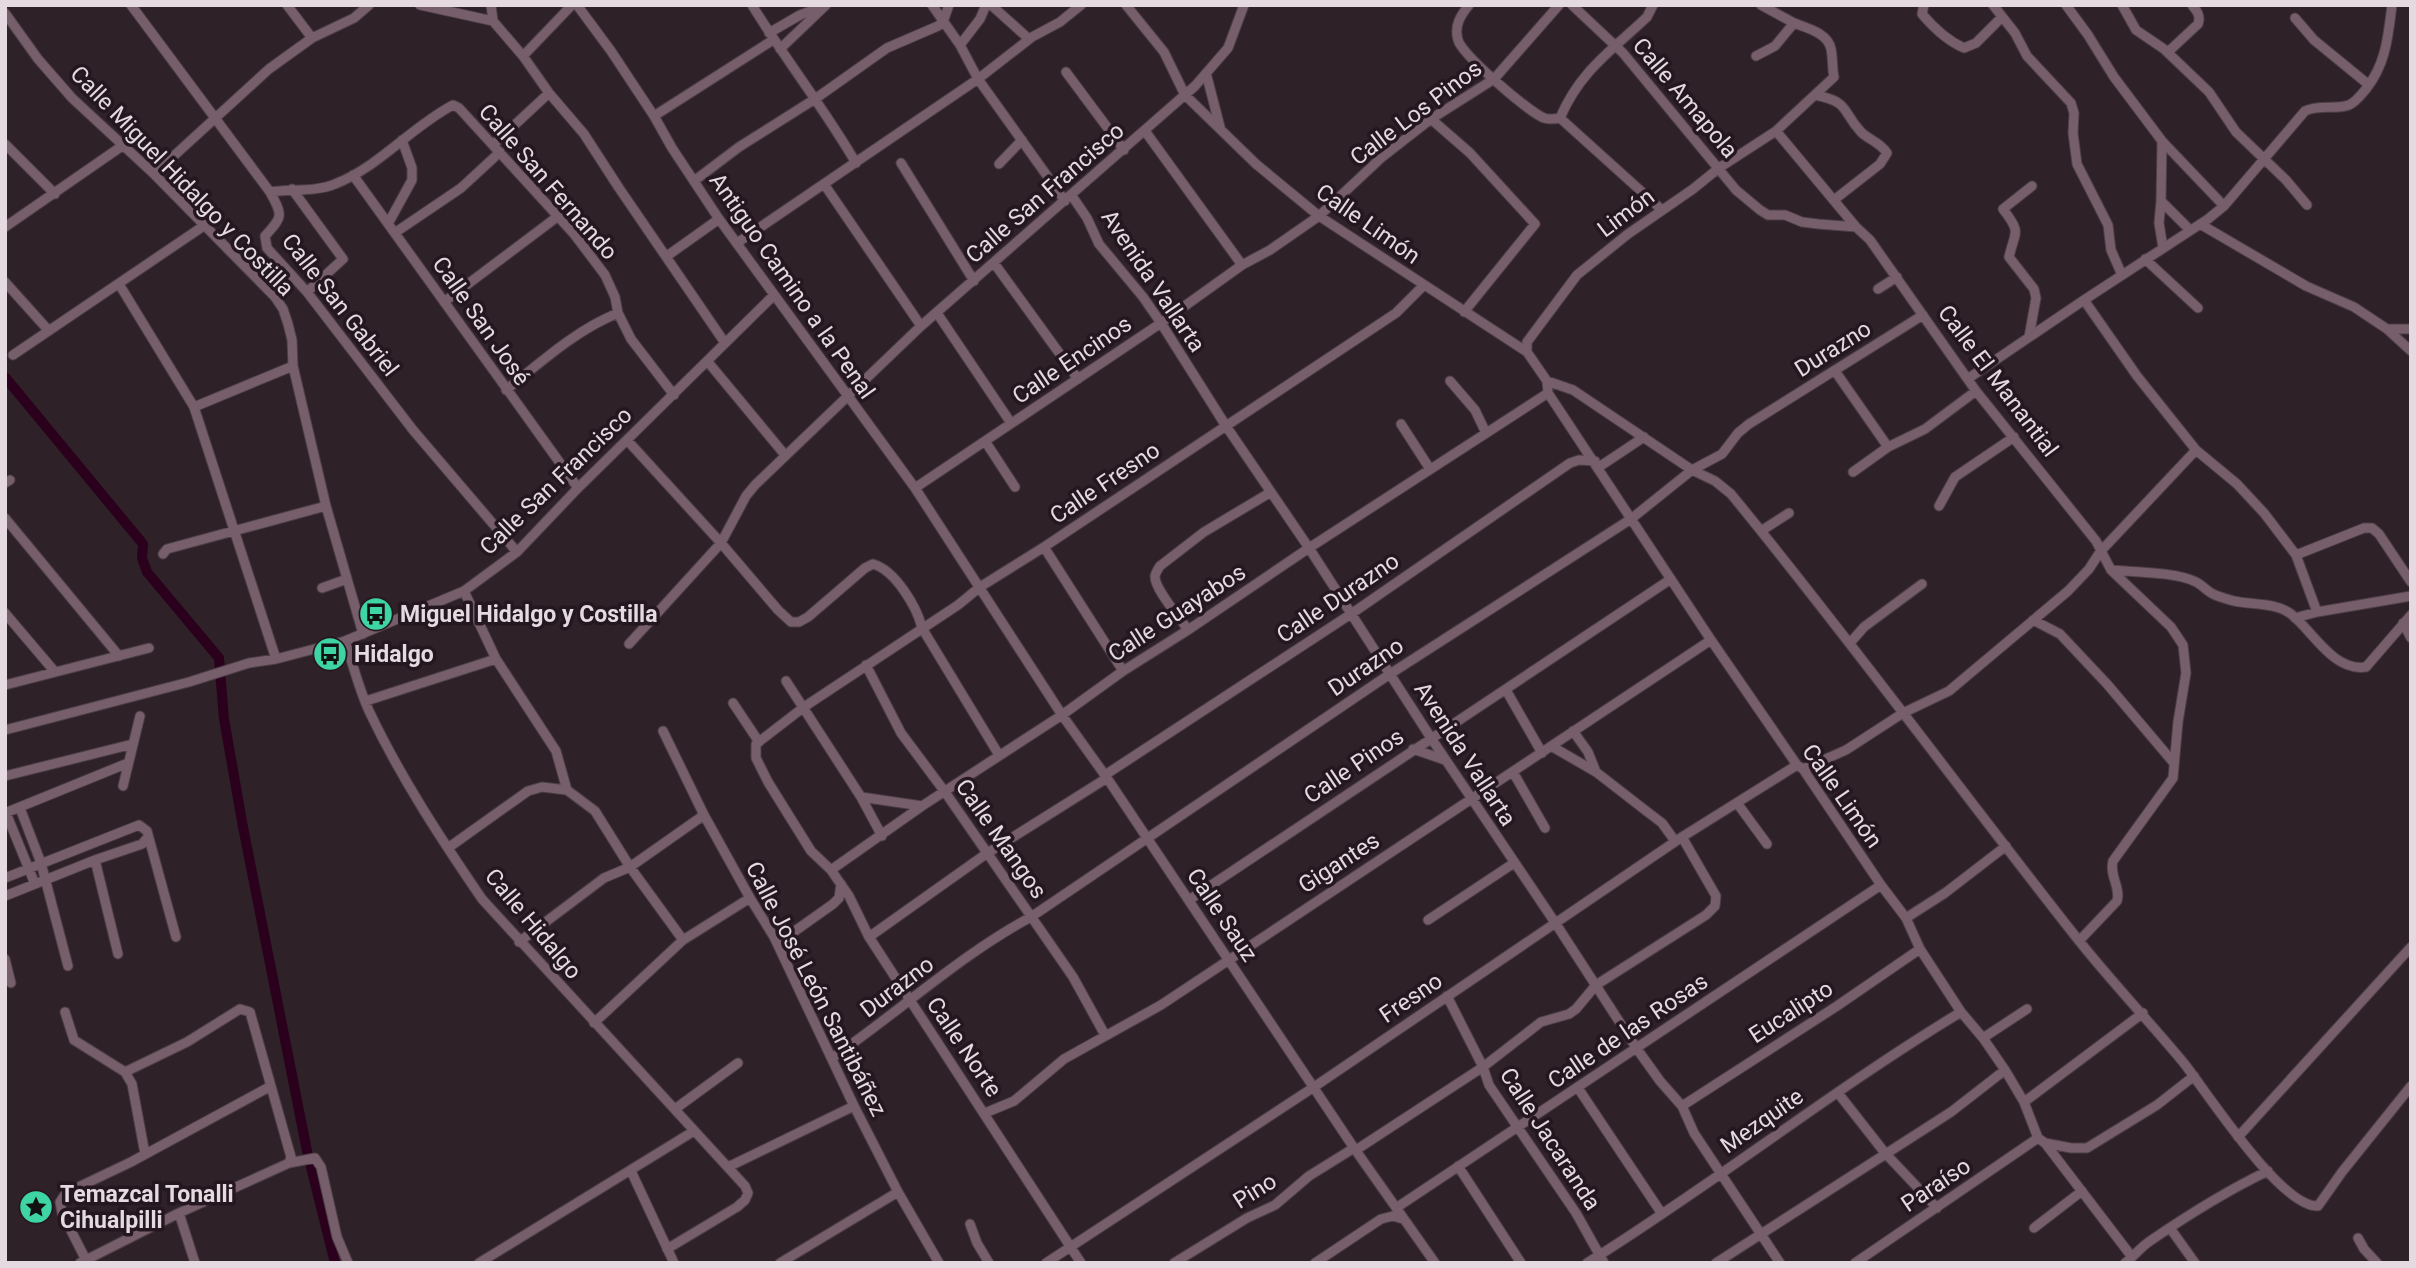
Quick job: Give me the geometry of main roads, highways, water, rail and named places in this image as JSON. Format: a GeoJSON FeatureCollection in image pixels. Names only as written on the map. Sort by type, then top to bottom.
{"type":"FeatureCollection","features":[{"type":"Feature","properties":{"kind":"waterway"},"geometry":{"type":"LineString","coordinates":[[5,377],[143,544],[142,558],[147,572],[219,658],[224,719],[243,827],[307,1151],[335,1263]]}},
{"type":"Feature","properties":{"kind":"place","name":"Miguel Hidalgo y Costilla"},"geometry":{"type":"Point","coordinates":[376,614]}},
{"type":"Feature","properties":{"kind":"place","name":"Hidalgo"},"geometry":{"type":"Point","coordinates":[330,654]}},
{"type":"Feature","properties":{"kind":"place","name":"Temazcal Tonalli Cihualpilli"},"geometry":{"type":"Point","coordinates":[36,1207]}}]}
